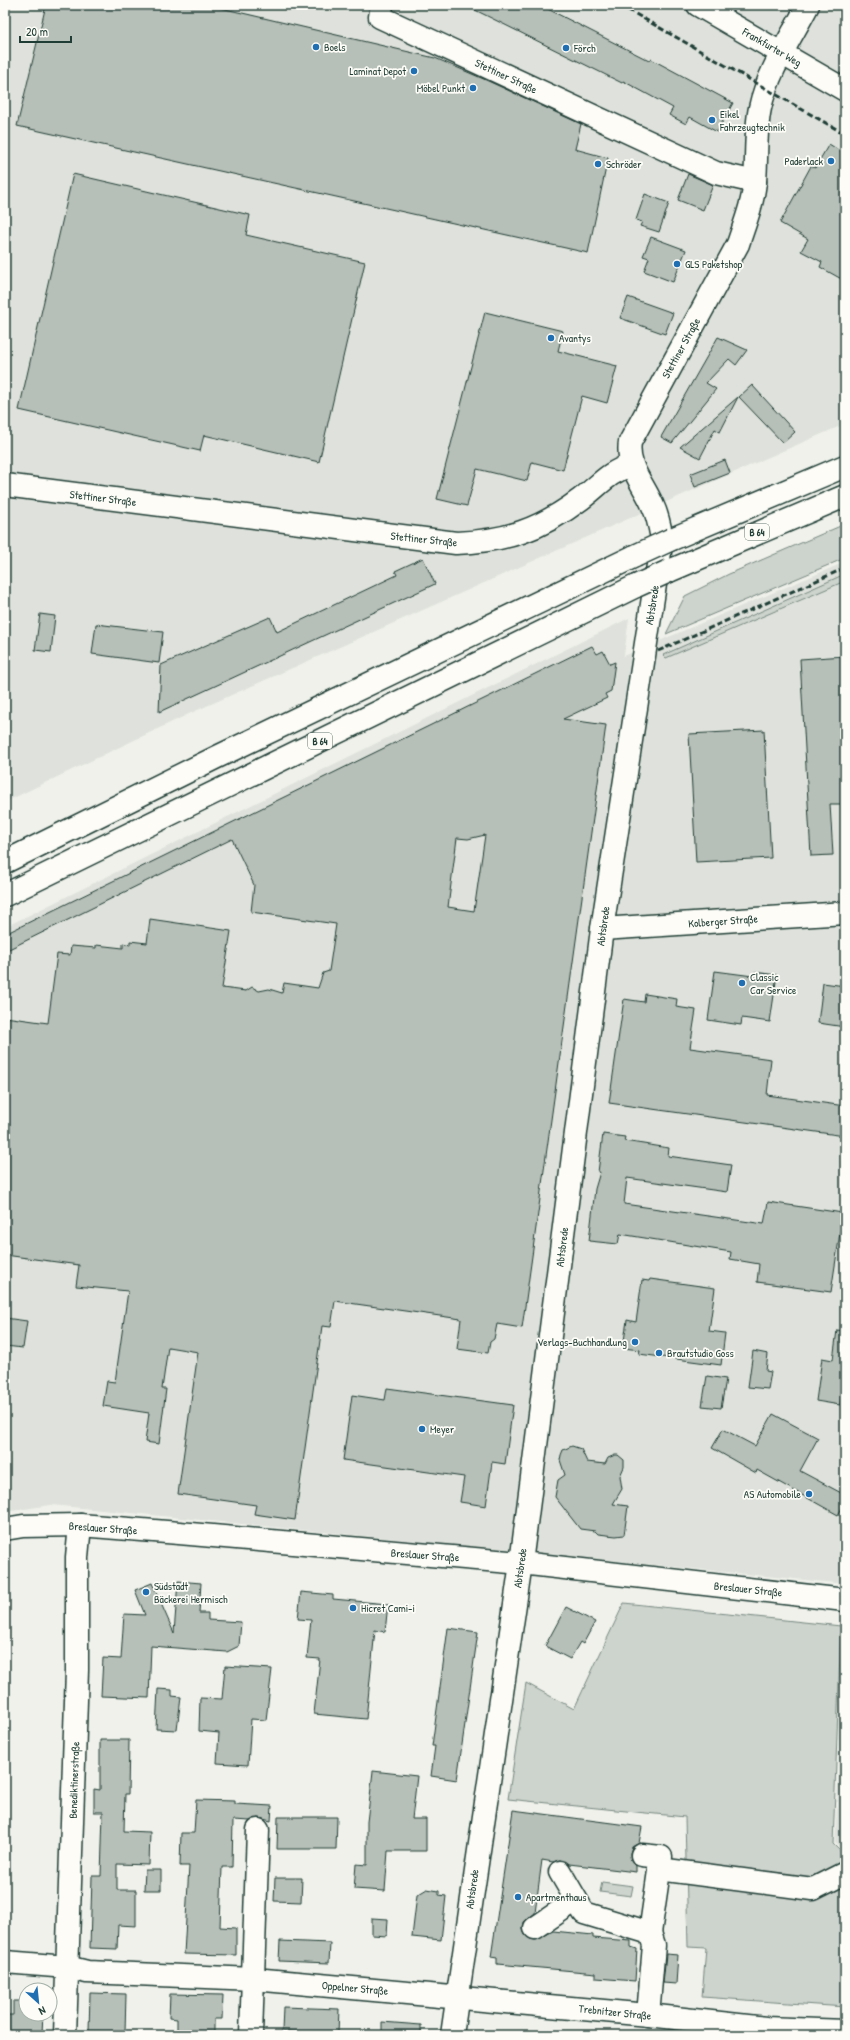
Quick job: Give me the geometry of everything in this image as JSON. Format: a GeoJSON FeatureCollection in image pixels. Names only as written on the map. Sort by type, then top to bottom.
{"type":"FeatureCollection","features":[{"type":"Feature","properties":{"kind":"main road","name":"Stettiner Straße"},"geometry":{"type":"LineString","coordinates":[[382,5],[380,17],[716,173],[755,182]]}},
{"type":"Feature","properties":{"kind":"main road","name":"Frankfurter Weg"},"geometry":{"type":"LineString","coordinates":[[698,5],[723,11],[781,53],[845,90]]}},
{"type":"Feature","properties":{"kind":"main road","name":"Stettiner Straße"},"geometry":{"type":"LineString","coordinates":[[5,485],[456,543],[486,542],[520,534],[554,518],[582,499],[616,470],[631,465],[628,453],[630,442],[738,244],[746,222],[755,182],[760,109],[781,53],[808,5]]}},
{"type":"Feature","properties":{"kind":"main road","name":"Abtsbrede"},"geometry":{"type":"LineString","coordinates":[[452,2035],[521,1563],[602,929],[662,540],[654,508],[631,465]]}},
{"type":"Feature","properties":{"kind":"main road","name":"B 64"},"geometry":{"type":"LineString","coordinates":[[5,862],[231,750],[635,556],[845,466]]}},
{"type":"Feature","properties":{"kind":"main road","name":"B 64"},"geometry":{"type":"LineString","coordinates":[[5,895],[636,586],[845,496]]}},
{"type":"Feature","properties":{"kind":"main road","name":"Kolberger Straße"},"geometry":{"type":"LineString","coordinates":[[602,929],[845,913]]}},
{"type":"Feature","properties":{"kind":"main road","name":"Breslauer Straße"},"geometry":{"type":"LineString","coordinates":[[5,1529],[23,1526],[80,1525],[521,1563],[845,1600]]}},
{"type":"Feature","properties":{"kind":"main road","name":"Benediktinerstraße"},"geometry":{"type":"LineString","coordinates":[[65,2035],[77,1670],[76,1557],[80,1525]]}},
{"type":"Feature","properties":{"kind":"main road"},"geometry":{"type":"LineString","coordinates":[[251,2035],[258,1830]]}},
{"type":"Feature","properties":{"kind":"main road"},"geometry":{"type":"LineString","coordinates":[[642,1855],[661,1857],[650,1933],[654,1945],[648,2015]]}},
{"type":"Feature","properties":{"kind":"main road"},"geometry":{"type":"LineString","coordinates":[[659,1869],[813,1889],[845,1873]]}},
{"type":"Feature","properties":{"kind":"main road"},"geometry":{"type":"LineString","coordinates":[[560,1872],[584,1913],[650,1933]]}},
{"type":"Feature","properties":{"kind":"main road"},"geometry":{"type":"LineString","coordinates":[[535,1928],[576,1900]]}},
{"type":"Feature","properties":{"kind":"main road","name":"Oppelner Straße"},"geometry":{"type":"LineString","coordinates":[[5,1962],[67,1967],[87,1972],[254,1979],[457,1997]]}},
{"type":"Feature","properties":{"kind":"main road","name":"Trebnitzer Straße"},"geometry":{"type":"LineString","coordinates":[[457,1997],[648,2015],[766,2032],[845,2031]]}},
{"type":"Feature","properties":{"kind":"shaded area"},"geometry":{"type":"Polygon","coordinates":[[[5,5],[845,5],[845,424],[191,713],[5,802],[5,5]]]}},
{"type":"Feature","properties":{"kind":"shaded area"},"geometry":{"type":"Polygon","coordinates":[[[845,524],[845,558],[666,634],[685,596],[729,574],[845,524]]]}},
{"type":"Feature","properties":{"kind":"shaded area"},"geometry":{"type":"Polygon","coordinates":[[[845,562],[845,1584],[51,1505],[5,1512],[5,927],[629,618],[624,656],[845,562]]]}},
{"type":"Feature","properties":{"kind":"shaded area"},"geometry":{"type":"Polygon","coordinates":[[[845,574],[845,581],[666,658],[663,655],[845,574]]]}},
{"type":"Feature","properties":{"kind":"shaded area"},"geometry":{"type":"Polygon","coordinates":[[[624,1603],[841,1626],[833,1844],[845,1856],[845,2007],[702,1997],[706,1948],[688,1947],[685,1817],[508,1799],[526,1683],[574,1709],[624,1603]]]}},
{"type":"Feature","properties":{"kind":"shaded area"},"geometry":{"type":"Polygon","coordinates":[[[845,1635],[845,1852],[835,1843],[845,1635]]]}},
{"type":"Feature","properties":{"kind":"shaded area"},"geometry":{"type":"Polygon","coordinates":[[[602,1882],[633,1886],[631,1896],[600,1892],[602,1882]]]}},
{"type":"Feature","properties":{"kind":"building"},"geometry":{"type":"Polygon","coordinates":[[[46,5],[208,5],[435,58],[486,80],[581,124],[575,149],[608,158],[588,253],[17,126],[46,5]]]}},
{"type":"Feature","properties":{"kind":"building"},"geometry":{"type":"Polygon","coordinates":[[[465,5],[540,5],[650,61],[651,59],[733,103],[717,132],[690,117],[686,124],[669,115],[673,108],[623,81],[622,83],[465,5]]]}},
{"type":"Feature","properties":{"kind":"building"},"geometry":{"type":"Polygon","coordinates":[[[829,144],[845,154],[845,281],[820,267],[822,262],[801,251],[808,239],[780,223],[811,166],[815,168],[829,144]]]}},
{"type":"Feature","properties":{"kind":"building"},"geometry":{"type":"Polygon","coordinates":[[[73,174],[250,215],[246,235],[365,262],[319,462],[204,435],[200,451],[19,410],[73,174]]]}},
{"type":"Feature","properties":{"kind":"building"},"geometry":{"type":"Polygon","coordinates":[[[688,174],[713,185],[703,210],[678,200],[688,174]]]}},
{"type":"Feature","properties":{"kind":"building"},"geometry":{"type":"Polygon","coordinates":[[[645,194],[669,203],[659,232],[640,226],[642,222],[636,220],[645,194]]]}},
{"type":"Feature","properties":{"kind":"building"},"geometry":{"type":"Polygon","coordinates":[[[651,237],[686,250],[673,282],[644,271],[649,258],[643,256],[651,237]]]}},
{"type":"Feature","properties":{"kind":"building"},"geometry":{"type":"Polygon","coordinates":[[[628,297],[673,313],[665,334],[620,318],[628,297]]]}},
{"type":"Feature","properties":{"kind":"building"},"geometry":{"type":"Polygon","coordinates":[[[485,312],[563,331],[558,351],[617,366],[607,403],[582,396],[563,470],[532,462],[527,481],[477,469],[467,506],[437,499],[485,312]]]}},
{"type":"Feature","properties":{"kind":"building"},"geometry":{"type":"Polygon","coordinates":[[[718,337],[747,350],[736,365],[729,359],[706,383],[716,389],[672,443],[661,437],[718,337]]]}},
{"type":"Feature","properties":{"kind":"building"},"geometry":{"type":"Polygon","coordinates":[[[752,385],[795,432],[783,443],[739,397],[752,385]]]}},
{"type":"Feature","properties":{"kind":"building"},"geometry":{"type":"Polygon","coordinates":[[[738,397],[720,432],[715,429],[700,458],[680,447],[738,397]]]}},
{"type":"Feature","properties":{"kind":"building"},"geometry":{"type":"Polygon","coordinates":[[[725,460],[730,473],[695,487],[690,474],[725,460]]]}},
{"type":"Feature","properties":{"kind":"building"},"geometry":{"type":"Polygon","coordinates":[[[423,558],[435,584],[159,712],[161,665],[270,617],[277,632],[397,575],[395,571],[423,558]]]}},
{"type":"Feature","properties":{"kind":"building"},"geometry":{"type":"Polygon","coordinates":[[[40,614],[55,616],[51,652],[35,650],[40,614]]]}},
{"type":"Feature","properties":{"kind":"building"},"geometry":{"type":"Polygon","coordinates":[[[96,624],[163,632],[159,663],[92,654],[96,624]]]}},
{"type":"Feature","properties":{"kind":"building"},"geometry":{"type":"Polygon","coordinates":[[[592,646],[597,654],[603,651],[610,664],[615,662],[611,691],[605,694],[607,698],[563,719],[606,725],[522,1328],[497,1324],[494,1339],[490,1342],[488,1353],[457,1349],[461,1319],[335,1301],[331,1327],[322,1326],[295,1520],[254,1514],[256,1505],[178,1494],[198,1352],[168,1347],[162,1389],[166,1389],[159,1444],[145,1442],[149,1413],[103,1406],[107,1381],[115,1382],[128,1291],[76,1286],[79,1265],[5,1255],[5,1017],[48,1023],[57,954],[70,955],[71,946],[96,948],[96,945],[123,948],[123,943],[130,945],[130,941],[147,943],[150,919],[231,931],[222,988],[246,991],[252,987],[259,991],[269,989],[282,993],[284,983],[318,988],[323,973],[329,971],[336,924],[251,912],[254,885],[232,839],[5,951],[5,934],[592,646]],[[485,835],[468,839],[457,838],[448,907],[474,911],[485,835]]]}},
{"type":"Feature","properties":{"kind":"building"},"geometry":{"type":"Polygon","coordinates":[[[845,656],[845,804],[830,804],[833,855],[811,856],[800,659],[845,656]]]}},
{"type":"Feature","properties":{"kind":"building"},"geometry":{"type":"Polygon","coordinates":[[[764,730],[771,858],[696,862],[689,734],[764,730]]]}},
{"type":"Feature","properties":{"kind":"building"},"geometry":{"type":"Polygon","coordinates":[[[715,971],[753,976],[754,972],[777,975],[770,1022],[742,1018],[741,1025],[708,1020],[715,971]]]}},
{"type":"Feature","properties":{"kind":"building"},"geometry":{"type":"Polygon","coordinates":[[[823,983],[845,986],[845,1027],[818,1023],[823,983]]]}},
{"type":"Feature","properties":{"kind":"building"},"geometry":{"type":"Polygon","coordinates":[[[645,994],[677,999],[676,1007],[696,1010],[690,1048],[771,1059],[767,1095],[845,1106],[845,1136],[609,1103],[624,999],[644,1002],[645,994]]]}},
{"type":"Feature","properties":{"kind":"building"},"geometry":{"type":"Polygon","coordinates":[[[603,1134],[625,1137],[624,1141],[669,1148],[668,1156],[731,1165],[727,1192],[627,1178],[624,1204],[764,1224],[768,1202],[843,1213],[831,1292],[757,1282],[759,1264],[730,1259],[731,1252],[620,1234],[618,1244],[589,1241],[595,1189],[600,1172],[598,1172],[603,1134]]]}},
{"type":"Feature","properties":{"kind":"building"},"geometry":{"type":"Polygon","coordinates":[[[650,1279],[715,1288],[709,1331],[725,1333],[721,1365],[639,1354],[640,1350],[623,1348],[627,1320],[636,1322],[642,1280],[649,1281],[650,1279]]]}},
{"type":"Feature","properties":{"kind":"building"},"geometry":{"type":"Polygon","coordinates":[[[5,1318],[27,1321],[23,1348],[5,1346],[5,1318]]]}},
{"type":"Feature","properties":{"kind":"building"},"geometry":{"type":"Polygon","coordinates":[[[837,1330],[845,1331],[845,1366],[840,1405],[816,1401],[822,1358],[833,1360],[837,1330]]]}},
{"type":"Feature","properties":{"kind":"building"},"geometry":{"type":"Polygon","coordinates":[[[753,1351],[768,1354],[766,1371],[771,1372],[768,1389],[748,1387],[753,1351]]]}},
{"type":"Feature","properties":{"kind":"building"},"geometry":{"type":"Polygon","coordinates":[[[707,1376],[726,1379],[721,1408],[702,1406],[707,1376]]]}},
{"type":"Feature","properties":{"kind":"building","name":"Meyer"},"geometry":{"type":"Polygon","coordinates":[[[387,1388],[513,1405],[505,1464],[492,1462],[486,1506],[460,1502],[464,1477],[343,1460],[352,1395],[385,1400],[387,1388]]]}},
{"type":"Feature","properties":{"kind":"building"},"geometry":{"type":"Polygon","coordinates":[[[773,1414],[818,1438],[800,1471],[845,1495],[845,1503],[838,1515],[757,1470],[756,1473],[712,1448],[723,1429],[755,1446],[773,1414]]]}},
{"type":"Feature","properties":{"kind":"building"},"geometry":{"type":"Polygon","coordinates":[[[572,1446],[581,1449],[587,1462],[605,1464],[608,1458],[615,1455],[618,1455],[624,1460],[624,1467],[620,1476],[622,1489],[613,1504],[628,1506],[624,1535],[616,1536],[598,1534],[595,1531],[580,1529],[555,1497],[558,1480],[565,1475],[560,1460],[561,1455],[563,1450],[572,1446]]]}},
{"type":"Feature","properties":{"kind":"building"},"geometry":{"type":"Polygon","coordinates":[[[178,1581],[201,1583],[199,1613],[208,1613],[208,1620],[241,1622],[239,1646],[227,1652],[151,1646],[149,1698],[101,1696],[103,1658],[121,1659],[124,1614],[145,1615],[135,1590],[152,1583],[174,1633],[178,1581]]]}},
{"type":"Feature","properties":{"kind":"building"},"geometry":{"type":"Polygon","coordinates":[[[301,1592],[333,1595],[333,1599],[388,1604],[385,1632],[375,1630],[366,1719],[314,1714],[320,1659],[307,1658],[311,1620],[298,1619],[301,1592]]]}},
{"type":"Feature","properties":{"kind":"building"},"geometry":{"type":"Polygon","coordinates":[[[566,1607],[595,1622],[583,1644],[580,1642],[570,1659],[545,1646],[566,1607]]]}},
{"type":"Feature","properties":{"kind":"building"},"geometry":{"type":"Polygon","coordinates":[[[448,1628],[478,1632],[457,1780],[431,1776],[435,1746],[432,1746],[448,1628]]]}},
{"type":"Feature","properties":{"kind":"building"},"geometry":{"type":"Polygon","coordinates":[[[225,1666],[272,1669],[266,1720],[251,1719],[248,1765],[217,1763],[219,1733],[199,1731],[200,1698],[222,1699],[225,1666]]]}},
{"type":"Feature","properties":{"kind":"building"},"geometry":{"type":"Polygon","coordinates":[[[158,1689],[172,1690],[172,1696],[181,1697],[177,1730],[156,1729],[158,1689]]]}},
{"type":"Feature","properties":{"kind":"building"},"geometry":{"type":"Polygon","coordinates":[[[100,1740],[129,1740],[128,1794],[125,1794],[124,1831],[150,1832],[149,1865],[117,1864],[117,1890],[136,1890],[136,1926],[118,1925],[117,1949],[90,1948],[92,1876],[101,1876],[103,1812],[94,1812],[94,1789],[100,1790],[100,1740]]]}},
{"type":"Feature","properties":{"kind":"building"},"geometry":{"type":"Polygon","coordinates":[[[373,1771],[417,1776],[412,1819],[426,1819],[426,1851],[388,1851],[385,1891],[354,1889],[356,1864],[367,1865],[367,1822],[373,1771]]]}},
{"type":"Feature","properties":{"kind":"building"},"geometry":{"type":"Polygon","coordinates":[[[196,1800],[235,1801],[235,1804],[272,1806],[271,1821],[259,1818],[250,1821],[233,1820],[232,1867],[222,1867],[220,1927],[236,1928],[236,1955],[184,1954],[189,1866],[180,1866],[181,1833],[194,1833],[196,1800]]]}},
{"type":"Feature","properties":{"kind":"building"},"geometry":{"type":"Polygon","coordinates":[[[513,1810],[642,1827],[639,1843],[632,1847],[630,1853],[631,1860],[636,1866],[636,1872],[569,1864],[560,1860],[553,1862],[542,1860],[535,1913],[524,1922],[523,1929],[525,1935],[530,1939],[536,1940],[553,1931],[593,1935],[593,1938],[631,1941],[631,1947],[637,1949],[635,1981],[596,1978],[596,1973],[497,1964],[497,1958],[491,1957],[513,1810]]]}},
{"type":"Feature","properties":{"kind":"building"},"geometry":{"type":"Polygon","coordinates":[[[278,1817],[337,1817],[336,1849],[277,1849],[278,1817]]]}},
{"type":"Feature","properties":{"kind":"building"},"geometry":{"type":"Polygon","coordinates":[[[145,1870],[161,1870],[161,1890],[144,1890],[145,1870]]]}},
{"type":"Feature","properties":{"kind":"building"},"geometry":{"type":"Polygon","coordinates":[[[275,1878],[302,1878],[301,1902],[274,1901],[275,1878]]]}},
{"type":"Feature","properties":{"kind":"building"},"geometry":{"type":"Polygon","coordinates":[[[427,1889],[439,1891],[439,1895],[446,1896],[441,1940],[412,1937],[417,1895],[427,1889]]]}},
{"type":"Feature","properties":{"kind":"building"},"geometry":{"type":"Polygon","coordinates":[[[372,1918],[388,1919],[387,1936],[372,1935],[372,1918]]]}},
{"type":"Feature","properties":{"kind":"building"},"geometry":{"type":"Polygon","coordinates":[[[280,1941],[330,1943],[329,1963],[279,1961],[280,1941]]]}},
{"type":"Feature","properties":{"kind":"building"},"geometry":{"type":"Polygon","coordinates":[[[666,1954],[678,1955],[676,1984],[663,1983],[666,1954]]]}},
{"type":"Feature","properties":{"kind":"building"},"geometry":{"type":"Polygon","coordinates":[[[90,1993],[126,1994],[125,2032],[89,2031],[90,1993]]]}},
{"type":"Feature","properties":{"kind":"building"},"geometry":{"type":"Polygon","coordinates":[[[170,1994],[223,1995],[222,2019],[214,2019],[214,2032],[177,2031],[177,2019],[169,2018],[170,1994]]]}},
{"type":"Feature","properties":{"kind":"building"},"geometry":{"type":"Polygon","coordinates":[[[13,2001],[18,2001],[18,2022],[43,2022],[42,2033],[5,2032],[5,2015],[13,2015],[13,2001]]]}},
{"type":"Feature","properties":{"kind":"building"},"geometry":{"type":"Polygon","coordinates":[[[283,2007],[339,2009],[338,2033],[282,2031],[283,2007]]]}},
{"type":"Feature","properties":{"kind":"building"},"geometry":{"type":"Polygon","coordinates":[[[382,2022],[421,2025],[421,2035],[382,2035],[382,2022]]]}},
{"type":"Feature","properties":{"kind":"railway"},"geometry":{"type":"LineString","coordinates":[[620,5],[845,134]]}},
{"type":"Feature","properties":{"kind":"railway"},"geometry":{"type":"LineString","coordinates":[[658,651],[845,568]]}},
{"type":"Feature","properties":{"kind":"place","name":"Boels"},"geometry":{"type":"Point","coordinates":[316,47]}},
{"type":"Feature","properties":{"kind":"place","name":"Förch"},"geometry":{"type":"Point","coordinates":[566,48]}},
{"type":"Feature","properties":{"kind":"place","name":"Laminat Depot"},"geometry":{"type":"Point","coordinates":[414,71]}},
{"type":"Feature","properties":{"kind":"place","name":"Möbel Punkt"},"geometry":{"type":"Point","coordinates":[473,88]}},
{"type":"Feature","properties":{"kind":"place","name":"Eikel Fahrzeugtechnik"},"geometry":{"type":"Point","coordinates":[712,120]}},
{"type":"Feature","properties":{"kind":"place","name":"Paderlack"},"geometry":{"type":"Point","coordinates":[831,161]}},
{"type":"Feature","properties":{"kind":"place","name":"Schröder"},"geometry":{"type":"Point","coordinates":[598,164]}},
{"type":"Feature","properties":{"kind":"place","name":"GLS Paketshop"},"geometry":{"type":"Point","coordinates":[677,264]}},
{"type":"Feature","properties":{"kind":"place","name":"Avantys"},"geometry":{"type":"Point","coordinates":[551,338]}},
{"type":"Feature","properties":{"kind":"place","name":"Classic Car Service"},"geometry":{"type":"Point","coordinates":[742,983]}},
{"type":"Feature","properties":{"kind":"place","name":"Verlags-Buchhandlung"},"geometry":{"type":"Point","coordinates":[635,1342]}},
{"type":"Feature","properties":{"kind":"place","name":"Brautstudio Goss"},"geometry":{"type":"Point","coordinates":[659,1353]}},
{"type":"Feature","properties":{"kind":"place","name":"Meyer"},"geometry":{"type":"Point","coordinates":[422,1429]}},
{"type":"Feature","properties":{"kind":"place","name":"AS Automobile"},"geometry":{"type":"Point","coordinates":[809,1494]}},
{"type":"Feature","properties":{"kind":"place","name":"Südstadt Bäckerei Hermisch"},"geometry":{"type":"Point","coordinates":[146,1592]}},
{"type":"Feature","properties":{"kind":"place","name":"Hicret Cami-i"},"geometry":{"type":"Point","coordinates":[353,1608]}},
{"type":"Feature","properties":{"kind":"place","name":"Apartmenthaus"},"geometry":{"type":"Point","coordinates":[518,1897]}}]}
